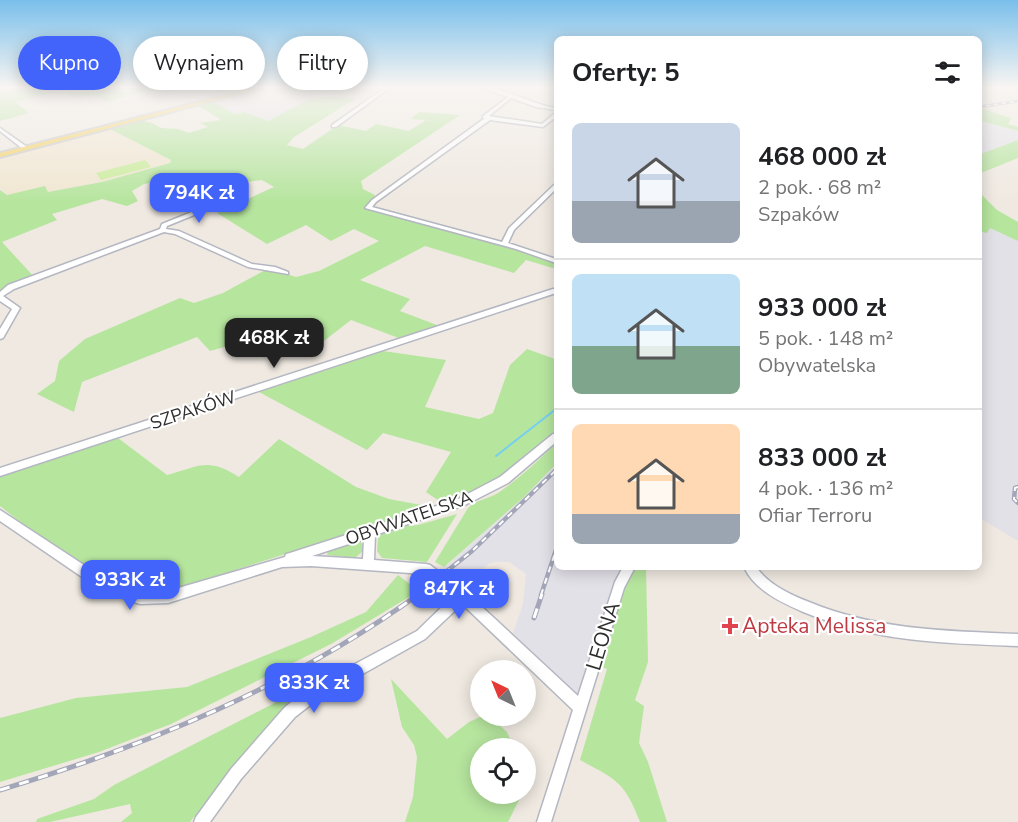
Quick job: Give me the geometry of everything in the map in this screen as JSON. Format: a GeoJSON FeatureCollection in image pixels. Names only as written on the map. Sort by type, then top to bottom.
{"type":"FeatureCollection","features":[{"type":"Feature","properties":{"kind":"main road"},"geometry":{"type":"LineString","coordinates":[[0,155],[114,125]]}},
{"type":"Feature","properties":{"kind":"street"},"geometry":{"type":"LineString","coordinates":[[479,125],[374,201],[368,208],[504,244],[554,260]]}},
{"type":"Feature","properties":{"kind":"street"},"geometry":{"type":"LineString","coordinates":[[0,129],[25,148]]}},
{"type":"Feature","properties":{"kind":"street"},"geometry":{"type":"LineString","coordinates":[[504,244],[511,229],[554,188]]}},
{"type":"Feature","properties":{"kind":"street"},"geometry":{"type":"LineString","coordinates":[[164,230],[164,225],[219,203]]}},
{"type":"Feature","properties":{"kind":"street"},"geometry":{"type":"LineString","coordinates":[[0,336],[16,308],[0,297],[11,287],[164,230],[177,232],[250,266],[275,269],[286,273]]}},
{"type":"Feature","properties":{"kind":"street","name":"SZPAKÓW"},"geometry":{"type":"LineString","coordinates":[[0,472],[554,292]]}},
{"type":"Feature","properties":{"kind":"street","name":"OBYWATELSKA"},"geometry":{"type":"LineString","coordinates":[[0,515],[86,573],[131,596],[168,597],[448,507],[484,492],[522,468],[554,439]]}},
{"type":"Feature","properties":{"kind":"street"},"geometry":{"type":"LineString","coordinates":[[368,564],[370,532]]}},
{"type":"Feature","properties":{"kind":"street","name":"OBYWATELSKA"},"geometry":{"type":"LineString","coordinates":[[282,562],[311,561],[426,569],[462,596],[580,707]]}},
{"type":"Feature","properties":{"kind":"street","name":"LEONA"},"geometry":{"type":"LineString","coordinates":[[544,822],[619,586],[627,570]]}},
{"type":"Feature","properties":{"kind":"street"},"geometry":{"type":"LineString","coordinates":[[752,570],[762,582],[787,599],[858,626],[917,636],[1018,640]]}},
{"type":"Feature","properties":{"kind":"street"},"geometry":{"type":"LineString","coordinates":[[201,822],[236,774],[290,712],[313,694],[421,635],[462,596]]}},
{"type":"Feature","properties":{"kind":"shaded area"},"geometry":{"type":"Polygon","coordinates":[[[982,125],[997,125],[1018,131],[1018,140],[982,154],[982,125]]]}},
{"type":"Feature","properties":{"kind":"shaded area"},"geometry":{"type":"Polygon","coordinates":[[[108,128],[171,160],[171,163],[102,182],[48,192],[45,187],[7,195],[0,187],[0,156],[108,128]]]}},
{"type":"Feature","properties":{"kind":"shaded area"},"geometry":{"type":"Polygon","coordinates":[[[982,224],[1018,241],[1018,541],[982,519],[982,224]]]}},
{"type":"Feature","properties":{"kind":"shaded area"},"geometry":{"type":"Polygon","coordinates":[[[554,466],[554,570],[628,570],[580,707],[536,666],[536,660],[529,660],[510,642],[523,604],[526,574],[509,562],[494,562],[488,564],[457,592],[436,575],[524,497],[554,466]]]}},
{"type":"Feature","properties":{"kind":"green space"},"geometry":{"type":"Polygon","coordinates":[[[156,125],[189,133],[208,127],[205,125],[313,125],[294,137],[287,145],[303,149],[337,125],[366,131],[374,125],[382,125],[409,131],[418,125],[444,125],[361,181],[363,189],[375,195],[368,208],[518,248],[554,260],[554,268],[526,260],[514,273],[425,246],[360,280],[410,299],[400,311],[442,327],[404,340],[351,320],[311,351],[272,342],[251,356],[228,346],[210,351],[197,337],[82,382],[74,412],[37,394],[55,381],[59,361],[85,339],[180,298],[194,303],[223,293],[269,268],[296,277],[319,271],[379,241],[354,229],[331,241],[306,225],[267,244],[217,213],[274,187],[262,180],[211,186],[190,176],[144,184],[132,191],[138,201],[127,206],[102,199],[52,214],[57,220],[2,242],[36,279],[0,295],[0,190],[7,195],[45,186],[48,192],[102,182],[170,163],[171,160],[106,127],[156,125]]]}},
{"type":"Feature","properties":{"kind":"green space"},"geometry":{"type":"Polygon","coordinates":[[[997,125],[1013,125],[1018,127],[1018,131],[997,125]]]}},
{"type":"Feature","properties":{"kind":"green space"},"geometry":{"type":"Polygon","coordinates":[[[1018,140],[1018,158],[982,173],[982,154],[1018,140]]]}},
{"type":"Feature","properties":{"kind":"green space"},"geometry":{"type":"Polygon","coordinates":[[[145,160],[151,167],[101,180],[96,173],[145,160]]]}},
{"type":"Feature","properties":{"kind":"green space"},"geometry":{"type":"Polygon","coordinates":[[[982,195],[997,210],[1018,222],[1018,241],[990,228],[987,233],[982,232],[982,195]]]}},
{"type":"Feature","properties":{"kind":"green space"},"geometry":{"type":"Polygon","coordinates":[[[527,349],[554,359],[554,439],[522,468],[448,507],[426,492],[451,452],[383,433],[367,450],[259,392],[383,351],[446,360],[425,407],[479,419],[493,413],[510,365],[527,349]]]}},
{"type":"Feature","properties":{"kind":"green space"},"geometry":{"type":"Polygon","coordinates":[[[118,438],[167,475],[196,466],[211,465],[239,477],[279,439],[356,487],[389,499],[432,507],[179,588],[156,590],[132,586],[108,578],[84,566],[0,506],[0,476],[118,438]]]}},
{"type":"Feature","properties":{"kind":"green space"},"geometry":{"type":"Polygon","coordinates":[[[554,445],[554,466],[524,497],[444,567],[435,562],[468,508],[498,493],[554,445]]]}},
{"type":"Feature","properties":{"kind":"green space"},"geometry":{"type":"Polygon","coordinates":[[[457,514],[427,562],[382,558],[377,551],[381,533],[395,527],[418,525],[457,514]]]}},
{"type":"Feature","properties":{"kind":"green space"},"geometry":{"type":"Polygon","coordinates":[[[357,540],[361,541],[364,550],[355,558],[327,555],[329,549],[357,540]]]}},
{"type":"Feature","properties":{"kind":"green space"},"geometry":{"type":"Polygon","coordinates":[[[633,570],[646,570],[648,662],[635,700],[644,706],[639,743],[648,762],[667,822],[640,822],[629,798],[618,783],[580,760],[607,669],[600,666],[622,592],[633,570]]]}},
{"type":"Feature","properties":{"kind":"green space"},"geometry":{"type":"Polygon","coordinates":[[[398,575],[419,591],[331,644],[171,724],[99,752],[0,782],[0,718],[76,698],[187,687],[311,637],[366,612],[398,575]]]}},
{"type":"Feature","properties":{"kind":"green space"},"geometry":{"type":"Polygon","coordinates":[[[391,679],[447,739],[470,722],[470,726],[500,726],[507,732],[510,738],[470,738],[470,804],[517,804],[508,822],[405,822],[413,797],[417,757],[414,745],[402,727],[391,679]]]}},
{"type":"Feature","properties":{"kind":"green space"},"geometry":{"type":"Polygon","coordinates":[[[304,688],[284,706],[190,822],[121,822],[132,813],[130,804],[50,822],[36,822],[37,819],[94,799],[114,785],[304,688]]]}},
{"type":"Feature","properties":{"kind":"waterway"},"geometry":{"type":"LineString","coordinates":[[496,456],[554,411]]}},
{"type":"Feature","properties":{"kind":"railway"},"geometry":{"type":"LineString","coordinates":[[417,595],[472,551],[554,472]]}},
{"type":"Feature","properties":{"kind":"railway"},"geometry":{"type":"LineString","coordinates":[[1018,487],[1015,488],[1014,499],[1018,503]]}},
{"type":"Feature","properties":{"kind":"railway"},"geometry":{"type":"LineString","coordinates":[[541,595],[554,556]]}},
{"type":"Feature","properties":{"kind":"railway"},"geometry":{"type":"LineString","coordinates":[[0,790],[111,753],[218,709],[321,657],[371,627],[419,594]]}},
{"type":"Feature","properties":{"kind":"railway"},"geometry":{"type":"LineString","coordinates":[[534,618],[542,594]]}},
{"type":"Feature","properties":{"kind":"place","name":"Apteka Melissa"},"geometry":{"type":"Point","coordinates":[730,626]}}]}
